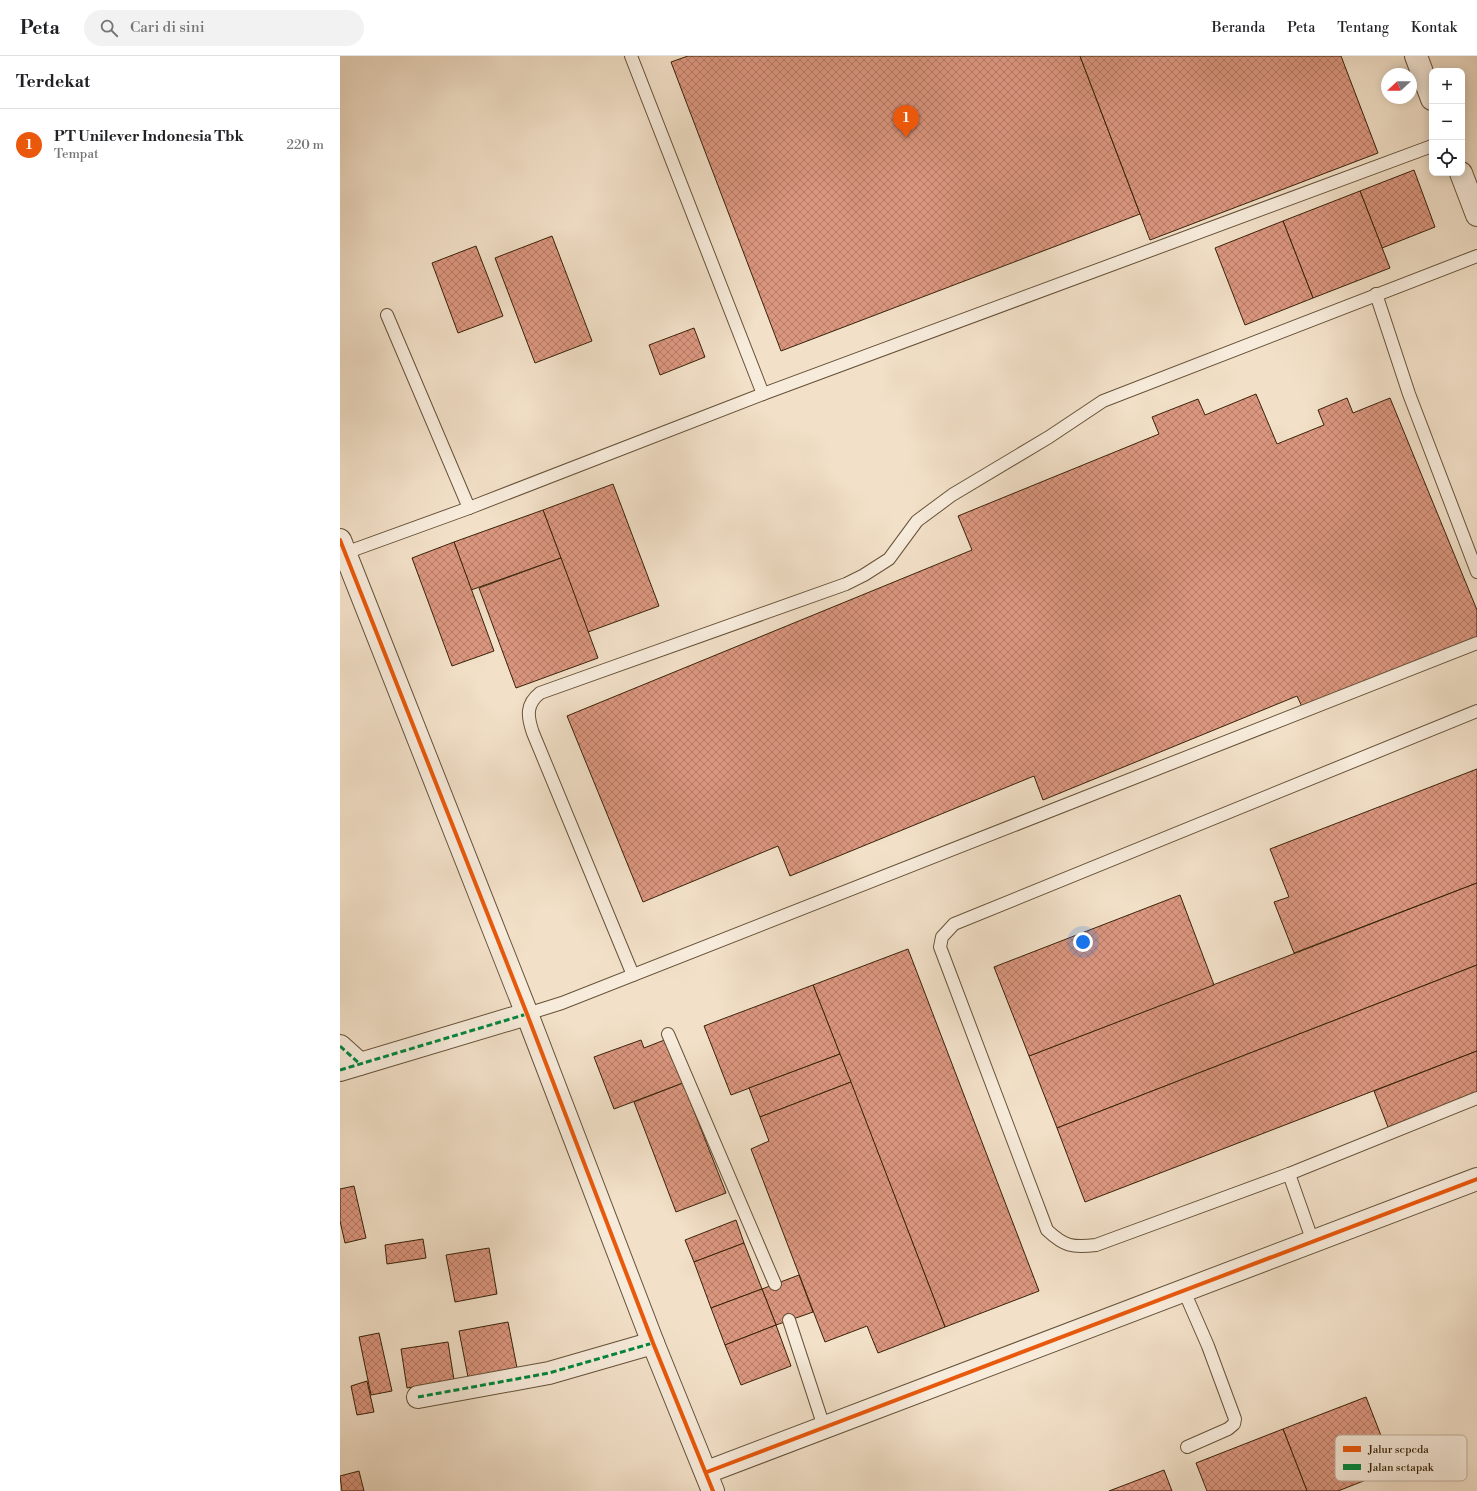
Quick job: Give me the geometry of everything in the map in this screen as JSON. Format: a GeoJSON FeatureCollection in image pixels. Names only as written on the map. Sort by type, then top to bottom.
{"type":"FeatureCollection","features":[{"type":"Feature","properties":{"kind":"street"},"geometry":{"type":"LineString","coordinates":[[1416,56],[1429,90]]}},
{"type":"Feature","properties":{"kind":"street"},"geometry":{"type":"LineString","coordinates":[[1462,176],[1477,214]]}},
{"type":"Feature","properties":{"kind":"street"},"geometry":{"type":"LineString","coordinates":[[343,546],[527,1014],[653,1343],[710,1481],[824,1427],[1477,1179]]}},
{"type":"Feature","properties":{"kind":"street"},"geometry":{"type":"LineString","coordinates":[[340,1046],[350,1067],[527,1014]]}},
{"type":"Feature","properties":{"kind":"street"},"geometry":{"type":"LineString","coordinates":[[418,1396],[549,1373],[653,1343]]}},
{"type":"Feature","properties":{"kind":"lane"},"geometry":{"type":"LineString","coordinates":[[631,56],[763,394]]}},
{"type":"Feature","properties":{"kind":"lane"},"geometry":{"type":"LineString","coordinates":[[343,546],[469,508],[763,394],[1429,147]]}},
{"type":"Feature","properties":{"kind":"lane"},"geometry":{"type":"LineString","coordinates":[[633,974],[532,728],[529,708],[532,700],[540,693],[858,578],[889,559],[917,521],[952,495],[1049,437],[1103,401],[1269,338],[1376,294],[1477,256]]}},
{"type":"Feature","properties":{"kind":"lane"},"geometry":{"type":"LineString","coordinates":[[1376,294],[1412,401],[1477,572]]}},
{"type":"Feature","properties":{"kind":"lane"},"geometry":{"type":"LineString","coordinates":[[387,315],[469,508]]}},
{"type":"Feature","properties":{"kind":"lane"},"geometry":{"type":"LineString","coordinates":[[527,1014],[562,1003],[1477,644]]}},
{"type":"Feature","properties":{"kind":"lane"},"geometry":{"type":"LineString","coordinates":[[1477,711],[954,924],[942,938],[940,947],[1047,1230],[1060,1243],[1078,1248],[1096,1246],[1289,1174],[1477,1098]]}},
{"type":"Feature","properties":{"kind":"lane"},"geometry":{"type":"LineString","coordinates":[[668,1034],[775,1284]]}},
{"type":"Feature","properties":{"kind":"lane"},"geometry":{"type":"LineString","coordinates":[[1289,1174],[1312,1242]]}},
{"type":"Feature","properties":{"kind":"lane"},"geometry":{"type":"LineString","coordinates":[[1184,1290],[1208,1346],[1235,1419],[1234,1424],[1228,1429],[1187,1447]]}},
{"type":"Feature","properties":{"kind":"lane"},"geometry":{"type":"LineString","coordinates":[[789,1320],[824,1427]]}},
{"type":"Feature","properties":{"kind":"building"},"geometry":{"type":"Polygon","coordinates":[[[688,56],[1080,56],[1140,214],[781,351],[671,62],[688,56]]]}},
{"type":"Feature","properties":{"kind":"building"},"geometry":{"type":"Polygon","coordinates":[[[1080,56],[1341,56],[1378,153],[1150,240],[1080,56]]]}},
{"type":"Feature","properties":{"kind":"building"},"geometry":{"type":"Polygon","coordinates":[[[1414,170],[1435,227],[1382,248],[1360,191],[1414,170]]]}},
{"type":"Feature","properties":{"kind":"building"},"geometry":{"type":"Polygon","coordinates":[[[1360,191],[1390,268],[1313,298],[1283,221],[1360,191]]]}},
{"type":"Feature","properties":{"kind":"building"},"geometry":{"type":"Polygon","coordinates":[[[1283,221],[1313,298],[1245,325],[1215,248],[1283,221]]]}},
{"type":"Feature","properties":{"kind":"building"},"geometry":{"type":"Polygon","coordinates":[[[552,236],[592,341],[535,363],[495,258],[552,236]]]}},
{"type":"Feature","properties":{"kind":"building"},"geometry":{"type":"Polygon","coordinates":[[[476,246],[503,316],[458,333],[432,263],[476,246]]]}},
{"type":"Feature","properties":{"kind":"building"},"geometry":{"type":"Polygon","coordinates":[[[694,328],[705,357],[660,375],[649,345],[694,328]]]}},
{"type":"Feature","properties":{"kind":"building"},"geometry":{"type":"Polygon","coordinates":[[[1256,394],[1277,444],[1324,425],[1318,410],[1347,398],[1353,413],[1390,398],[1477,610],[1477,641],[1304,711],[1297,696],[1043,800],[1034,776],[790,876],[778,846],[643,902],[567,716],[972,550],[958,516],[1159,434],[1152,417],[1198,399],[1205,415],[1256,394]]]}},
{"type":"Feature","properties":{"kind":"building"},"geometry":{"type":"Polygon","coordinates":[[[613,484],[659,606],[588,632],[543,510],[613,484]]]}},
{"type":"Feature","properties":{"kind":"building"},"geometry":{"type":"Polygon","coordinates":[[[543,510],[561,558],[471,590],[454,542],[543,510]]]}},
{"type":"Feature","properties":{"kind":"building"},"geometry":{"type":"Polygon","coordinates":[[[454,542],[494,651],[452,666],[412,558],[454,542]]]}},
{"type":"Feature","properties":{"kind":"building"},"geometry":{"type":"Polygon","coordinates":[[[561,558],[598,658],[516,688],[479,588],[561,558]]]}},
{"type":"Feature","properties":{"kind":"building"},"geometry":{"type":"Polygon","coordinates":[[[1477,769],[1477,883],[1294,953],[1274,902],[1289,897],[1270,849],[1477,769]]]}},
{"type":"Feature","properties":{"kind":"building"},"geometry":{"type":"Polygon","coordinates":[[[1477,883],[1477,965],[1057,1128],[1029,1056],[1477,883]]]}},
{"type":"Feature","properties":{"kind":"building"},"geometry":{"type":"Polygon","coordinates":[[[1180,895],[1214,985],[1029,1056],[994,967],[1180,895]]]}},
{"type":"Feature","properties":{"kind":"building"},"geometry":{"type":"Polygon","coordinates":[[[908,949],[1039,1291],[945,1327],[813,985],[908,949]]]}},
{"type":"Feature","properties":{"kind":"building"},"geometry":{"type":"Polygon","coordinates":[[[1477,965],[1477,1051],[1085,1202],[1057,1128],[1477,965]]]}},
{"type":"Feature","properties":{"kind":"building"},"geometry":{"type":"Polygon","coordinates":[[[813,985],[840,1054],[731,1095],[704,1026],[813,985]]]}},
{"type":"Feature","properties":{"kind":"building"},"geometry":{"type":"Polygon","coordinates":[[[667,1039],[683,1083],[614,1109],[594,1057],[641,1040],[644,1048],[667,1039]]]}},
{"type":"Feature","properties":{"kind":"building"},"geometry":{"type":"Polygon","coordinates":[[[1477,1051],[1477,1093],[1388,1127],[1374,1091],[1477,1051]]]}},
{"type":"Feature","properties":{"kind":"building"},"geometry":{"type":"Polygon","coordinates":[[[840,1054],[851,1082],[760,1117],[749,1088],[840,1054]]]}},
{"type":"Feature","properties":{"kind":"building"},"geometry":{"type":"Polygon","coordinates":[[[851,1082],[945,1327],[878,1353],[867,1326],[825,1342],[751,1149],[769,1141],[760,1117],[851,1082]]]}},
{"type":"Feature","properties":{"kind":"building"},"geometry":{"type":"Polygon","coordinates":[[[683,1083],[726,1193],[676,1212],[634,1102],[683,1083]]]}},
{"type":"Feature","properties":{"kind":"building"},"geometry":{"type":"Polygon","coordinates":[[[354,1186],[366,1238],[345,1243],[340,1221],[340,1189],[354,1186]]]}},
{"type":"Feature","properties":{"kind":"building"},"geometry":{"type":"Polygon","coordinates":[[[736,1220],[744,1243],[694,1262],[685,1240],[736,1220]]]}},
{"type":"Feature","properties":{"kind":"building"},"geometry":{"type":"Polygon","coordinates":[[[423,1239],[426,1258],[387,1264],[385,1245],[423,1239]]]}},
{"type":"Feature","properties":{"kind":"building"},"geometry":{"type":"Polygon","coordinates":[[[744,1243],[762,1289],[711,1308],[694,1262],[744,1243]]]}},
{"type":"Feature","properties":{"kind":"building"},"geometry":{"type":"Polygon","coordinates":[[[489,1248],[497,1294],[455,1302],[446,1255],[489,1248]]]}},
{"type":"Feature","properties":{"kind":"building"},"geometry":{"type":"Polygon","coordinates":[[[799,1275],[813,1312],[776,1325],[762,1289],[799,1275]]]}},
{"type":"Feature","properties":{"kind":"building"},"geometry":{"type":"Polygon","coordinates":[[[762,1289],[776,1325],[725,1345],[711,1308],[762,1289]]]}},
{"type":"Feature","properties":{"kind":"building"},"geometry":{"type":"Polygon","coordinates":[[[508,1322],[517,1368],[468,1377],[459,1331],[508,1322]]]}},
{"type":"Feature","properties":{"kind":"building"},"geometry":{"type":"Polygon","coordinates":[[[776,1325],[791,1366],[741,1385],[725,1345],[776,1325]]]}},
{"type":"Feature","properties":{"kind":"building"},"geometry":{"type":"Polygon","coordinates":[[[379,1333],[392,1391],[371,1395],[359,1337],[379,1333]]]}},
{"type":"Feature","properties":{"kind":"building"},"geometry":{"type":"Polygon","coordinates":[[[448,1342],[454,1380],[407,1388],[401,1349],[448,1342]]]}},
{"type":"Feature","properties":{"kind":"building"},"geometry":{"type":"Polygon","coordinates":[[[367,1381],[374,1412],[357,1415],[351,1386],[367,1381]]]}},
{"type":"Feature","properties":{"kind":"building"},"geometry":{"type":"Polygon","coordinates":[[[1366,1397],[1381,1435],[1335,1435],[1335,1481],[1363,1481],[1338,1491],[1307,1491],[1283,1429],[1366,1397]]]}},
{"type":"Feature","properties":{"kind":"building"},"geometry":{"type":"Polygon","coordinates":[[[1283,1429],[1307,1491],[1207,1491],[1196,1463],[1283,1429]]]}},
{"type":"Feature","properties":{"kind":"building"},"geometry":{"type":"Polygon","coordinates":[[[1164,1470],[1172,1491],[1109,1491],[1164,1470]]]}},
{"type":"Feature","properties":{"kind":"building"},"geometry":{"type":"Polygon","coordinates":[[[359,1471],[364,1491],[342,1491],[340,1476],[359,1471]]]}},
{"type":"Feature","properties":{"kind":"marked path"},"geometry":{"type":"LineString","coordinates":[[340,1070],[527,1014]]}},
{"type":"Feature","properties":{"kind":"marked path"},"geometry":{"type":"LineString","coordinates":[[340,1046],[360,1064]]}},
{"type":"Feature","properties":{"kind":"marked path"},"geometry":{"type":"LineString","coordinates":[[418,1397],[549,1373],[653,1343]]}},
{"type":"Feature","properties":{"kind":"cycle path"},"geometry":{"type":"LineString","coordinates":[[340,540],[527,1014],[653,1343],[713,1491]]}},
{"type":"Feature","properties":{"kind":"cycle path"},"geometry":{"type":"LineString","coordinates":[[707,1472],[1477,1179]]}},
{"type":"Feature","properties":{"kind":"place","name":"PT Unilever Indonesia Tbk"},"geometry":{"type":"Point","coordinates":[906,138]}}]}
